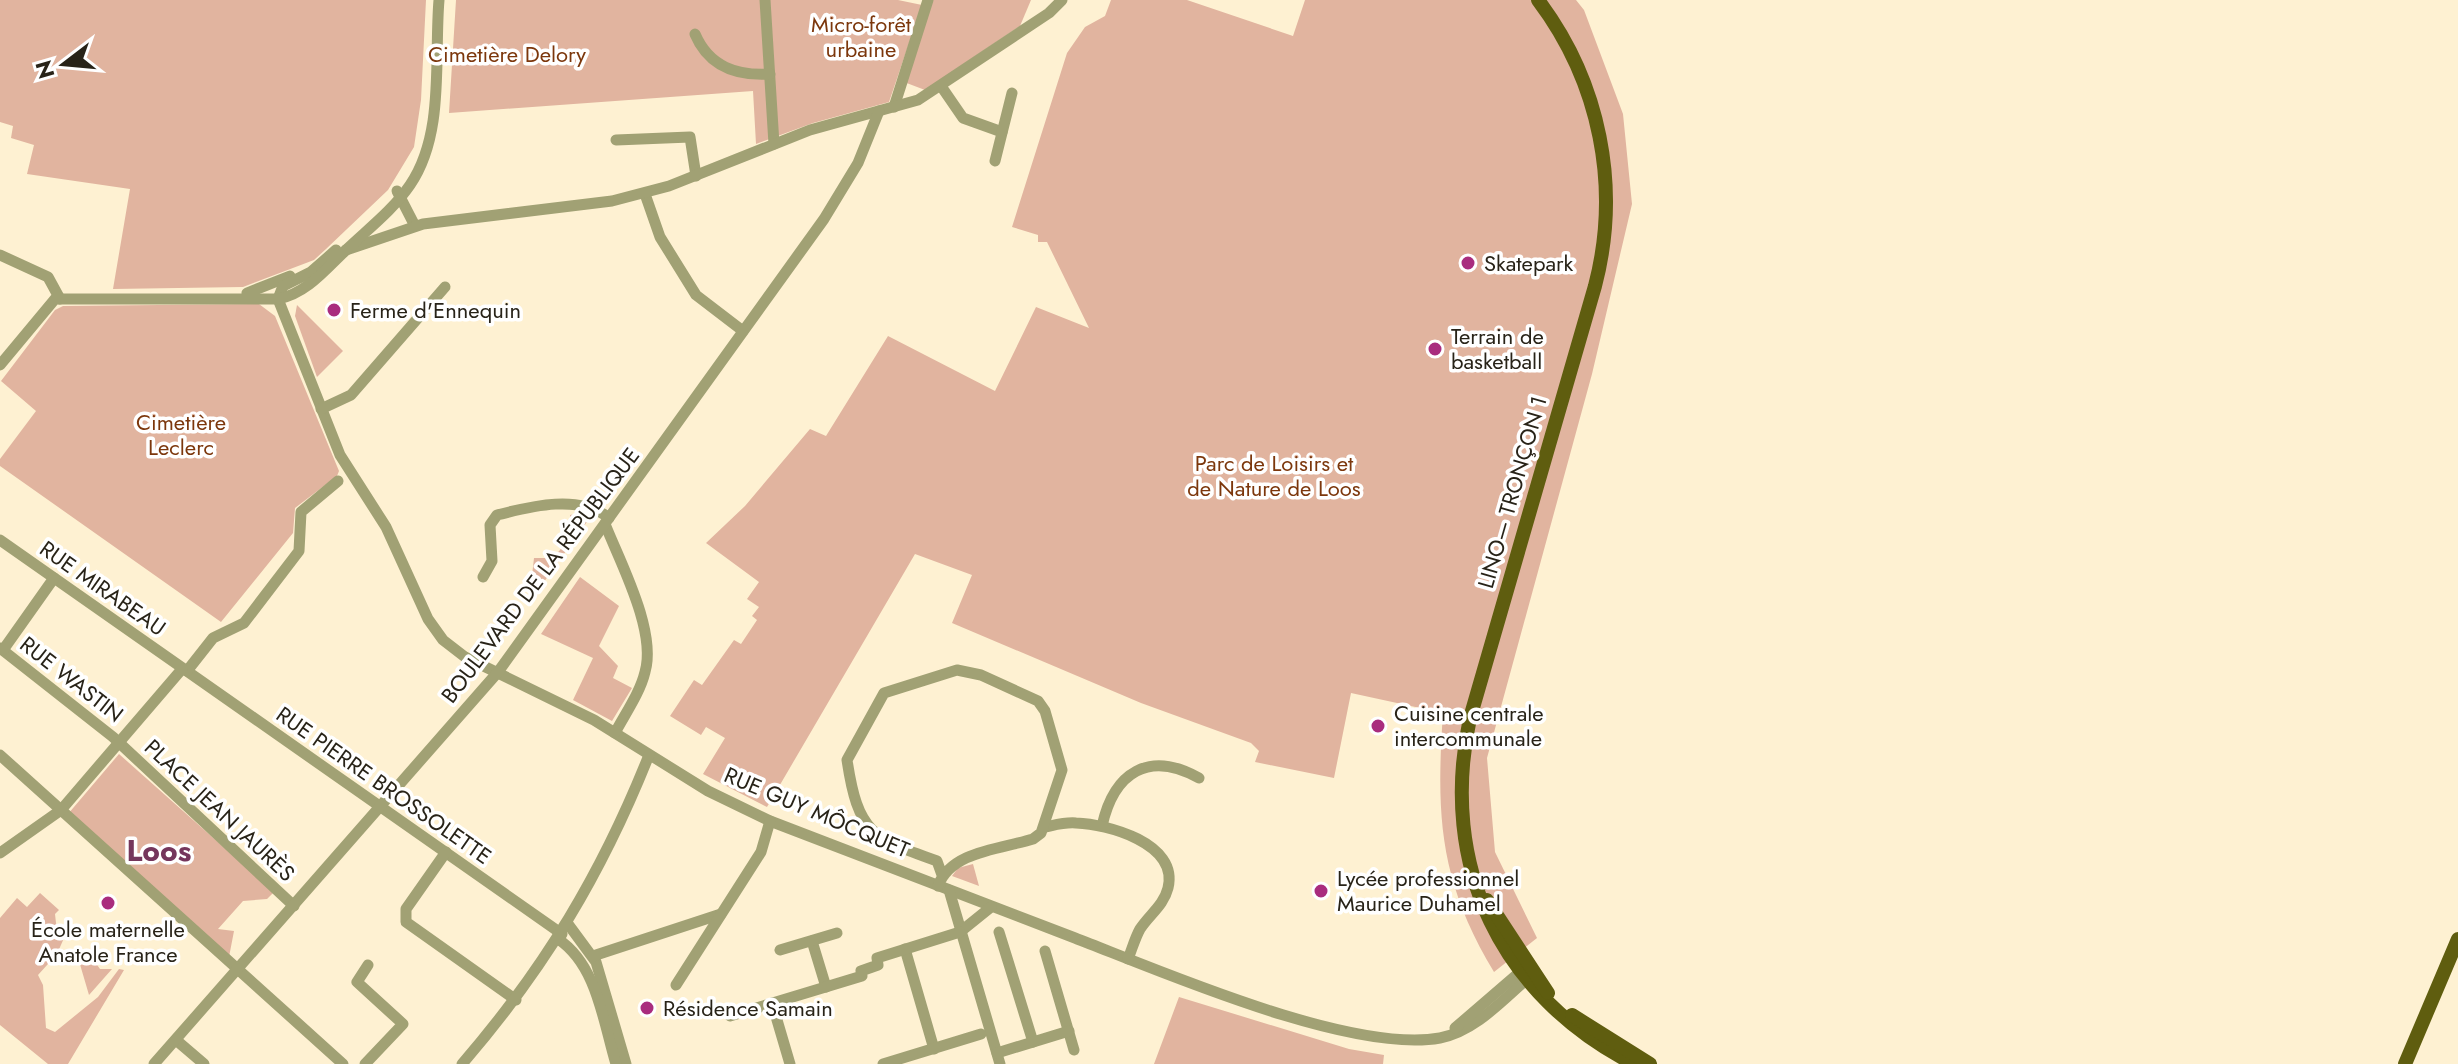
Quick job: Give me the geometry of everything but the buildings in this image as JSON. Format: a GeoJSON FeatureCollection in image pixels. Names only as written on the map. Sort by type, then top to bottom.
{"type":"FeatureCollection","features":[{"type":"Feature","properties":{"kind":"main road","name":"LINO— TRONÇON 1"},"geometry":{"type":"LineString","coordinates":[[1527,972],[1487,901],[1473,866],[1463,797],[1468,729],[1595,286],[1605,227],[1604,162],[1594,112],[1572,54],[1538,0]]}},
{"type":"Feature","properties":{"kind":"main road"},"geometry":{"type":"LineString","coordinates":[[2405,1064],[2458,939]]}},
{"type":"Feature","properties":{"kind":"main road"},"geometry":{"type":"LineString","coordinates":[[1527,972],[1568,1023],[1634,1064]]}},
{"type":"Feature","properties":{"kind":"main road"},"geometry":{"type":"LineString","coordinates":[[1527,972],[1570,1014],[1650,1064]]}},
{"type":"Feature","properties":{"kind":"street"},"geometry":{"type":"LineString","coordinates":[[311,381],[310,366],[290,317],[291,303],[400,193],[421,165],[429,141],[439,0]]}},
{"type":"Feature","properties":{"kind":"street"},"geometry":{"type":"LineString","coordinates":[[765,0],[774,144]]}},
{"type":"Feature","properties":{"kind":"street"},"geometry":{"type":"LineString","coordinates":[[900,106],[928,0]]}},
{"type":"Feature","properties":{"kind":"street"},"geometry":{"type":"LineString","coordinates":[[346,250],[415,226],[645,194],[774,144],[900,106],[941,86],[1049,13],[1062,0]]}},
{"type":"Feature","properties":{"kind":"street"},"geometry":{"type":"LineString","coordinates":[[695,34],[704,51],[720,66],[745,74],[770,74]]}},
{"type":"Feature","properties":{"kind":"street"},"geometry":{"type":"LineString","coordinates":[[941,86],[963,118],[1002,132]]}},
{"type":"Feature","properties":{"kind":"street"},"geometry":{"type":"LineString","coordinates":[[995,161],[1012,93]]}},
{"type":"Feature","properties":{"kind":"street","name":"BOULEVARD DE LA RÉPUBLIQUE"},"geometry":{"type":"LineString","coordinates":[[154,1064],[498,672],[846,185],[879,111]]}},
{"type":"Feature","properties":{"kind":"street"},"geometry":{"type":"LineString","coordinates":[[616,140],[690,137],[696,176]]}},
{"type":"Feature","properties":{"kind":"street"},"geometry":{"type":"LineString","coordinates":[[400,193],[415,226]]}},
{"type":"Feature","properties":{"kind":"street"},"geometry":{"type":"LineString","coordinates":[[278,299],[283,286],[311,272],[400,193]]}},
{"type":"Feature","properties":{"kind":"street"},"geometry":{"type":"LineString","coordinates":[[645,194],[660,237],[696,295],[743,331]]}},
{"type":"Feature","properties":{"kind":"street"},"geometry":{"type":"LineString","coordinates":[[0,255],[48,277],[60,299]]}},
{"type":"Feature","properties":{"kind":"street"},"geometry":{"type":"LineString","coordinates":[[224,296],[247,293],[314,267],[326,259]]}},
{"type":"Feature","properties":{"kind":"street"},"geometry":{"type":"LineString","coordinates":[[321,409],[351,395],[445,287]]}},
{"type":"Feature","properties":{"kind":"street"},"geometry":{"type":"LineString","coordinates":[[0,365],[47,305],[60,299],[224,296],[278,299],[301,290]]}},
{"type":"Feature","properties":{"kind":"street"},"geometry":{"type":"LineString","coordinates":[[247,293],[278,299]]}},
{"type":"Feature","properties":{"kind":"street","name":"RUE GUY MÔCQUET"},"geometry":{"type":"LineString","coordinates":[[278,299],[343,461],[386,527],[435,631],[459,653],[615,733],[725,800],[770,821],[943,884],[991,907],[1199,986],[1330,1027],[1429,1039],[1466,1029],[1527,972]]}},
{"type":"Feature","properties":{"kind":"street"},"geometry":{"type":"LineString","coordinates":[[0,853],[61,810],[213,638],[244,623],[299,551],[301,512],[338,481]]}},
{"type":"Feature","properties":{"kind":"street"},"geometry":{"type":"LineString","coordinates":[[483,577],[492,561],[490,525],[497,515],[577,503],[592,505],[607,521],[637,604],[647,655],[643,678],[615,733]]}},
{"type":"Feature","properties":{"kind":"street","name":"RUE MIRABEAU"},"geometry":{"type":"LineString","coordinates":[[0,540],[184,670]]}},
{"type":"Feature","properties":{"kind":"street"},"geometry":{"type":"LineString","coordinates":[[1,649],[54,578]]}},
{"type":"Feature","properties":{"kind":"street","name":"RUE WASTIN"},"geometry":{"type":"LineString","coordinates":[[1,649],[119,743]]}},
{"type":"Feature","properties":{"kind":"street","name":"RUE PIERRE BROSSOLETTE"},"geometry":{"type":"LineString","coordinates":[[184,670],[563,932]]}},
{"type":"Feature","properties":{"kind":"street"},"geometry":{"type":"LineString","coordinates":[[943,884],[955,862],[1033,839],[1045,827],[1062,770],[1045,711],[1038,701],[981,675],[957,670],[893,688],[880,699],[849,752],[849,769],[864,820],[872,833],[937,861],[943,884],[998,1058],[1033,1042],[1069,1031]]}},
{"type":"Feature","properties":{"kind":"street","name":"PLACE JEAN JAURÈS"},"geometry":{"type":"LineString","coordinates":[[119,743],[294,906]]}},
{"type":"Feature","properties":{"kind":"street"},"geometry":{"type":"LineString","coordinates":[[0,755],[343,1064]]}},
{"type":"Feature","properties":{"kind":"street"},"geometry":{"type":"LineString","coordinates":[[462,1064],[516,1000],[563,932],[617,835],[649,755]]}},
{"type":"Feature","properties":{"kind":"street"},"geometry":{"type":"LineString","coordinates":[[1102,826],[1114,793],[1146,767],[1171,764],[1199,778]]}},
{"type":"Feature","properties":{"kind":"street"},"geometry":{"type":"LineString","coordinates":[[676,985],[761,852],[770,821]]}},
{"type":"Feature","properties":{"kind":"street"},"geometry":{"type":"LineString","coordinates":[[1045,827],[1069,823],[1102,826],[1125,833],[1160,858],[1168,873],[1167,893],[1139,931],[1128,959]]}},
{"type":"Feature","properties":{"kind":"street"},"geometry":{"type":"LineString","coordinates":[[446,852],[406,909],[406,922],[516,1000]]}},
{"type":"Feature","properties":{"kind":"street"},"geometry":{"type":"LineString","coordinates":[[730,1016],[862,976],[861,971],[878,965],[877,958],[960,932],[991,907]]}},
{"type":"Feature","properties":{"kind":"street"},"geometry":{"type":"LineString","coordinates":[[593,956],[721,914]]}},
{"type":"Feature","properties":{"kind":"street"},"geometry":{"type":"LineString","coordinates":[[563,932],[593,956],[626,1064]]}},
{"type":"Feature","properties":{"kind":"street"},"geometry":{"type":"LineString","coordinates":[[563,932],[587,969],[616,1064]]}},
{"type":"Feature","properties":{"kind":"street"},"geometry":{"type":"LineString","coordinates":[[999,932],[1033,1042]]}},
{"type":"Feature","properties":{"kind":"street"},"geometry":{"type":"LineString","coordinates":[[780,950],[837,933]]}},
{"type":"Feature","properties":{"kind":"street"},"geometry":{"type":"LineString","coordinates":[[812,941],[826,987]]}},
{"type":"Feature","properties":{"kind":"street"},"geometry":{"type":"LineString","coordinates":[[905,949],[934,1049]]}},
{"type":"Feature","properties":{"kind":"street"},"geometry":{"type":"LineString","coordinates":[[1045,951],[1074,1050]]}},
{"type":"Feature","properties":{"kind":"street"},"geometry":{"type":"LineString","coordinates":[[365,1064],[403,1024],[357,982],[368,965]]}},
{"type":"Feature","properties":{"kind":"street"},"geometry":{"type":"LineString","coordinates":[[772,1003],[790,1064]]}},
{"type":"Feature","properties":{"kind":"street"},"geometry":{"type":"LineString","coordinates":[[883,1064],[981,1034]]}},
{"type":"Feature","properties":{"kind":"street"},"geometry":{"type":"LineString","coordinates":[[176,1040],[204,1064]]}},
{"type":"Feature","properties":{"kind":"green space"},"geometry":{"type":"Polygon","coordinates":[[[0,0],[426,0],[421,100],[414,147],[388,190],[314,260],[243,287],[113,289],[130,189],[27,174],[34,145],[11,138],[13,126],[0,122],[0,0]]]}},
{"type":"Feature","properties":{"kind":"green space","name":"Cimetière Delory"},"geometry":{"type":"Polygon","coordinates":[[[456,0],[898,0],[922,5],[889,102],[813,123],[756,144],[753,91],[449,113],[456,0]]]}},
{"type":"Feature","properties":{"kind":"green space"},"geometry":{"type":"Polygon","coordinates":[[[931,0],[1031,0],[1020,26],[925,90],[904,82],[931,0]]]}},
{"type":"Feature","properties":{"kind":"green space","name":"Parc de Loisirs et de Nature de Loos"},"geometry":{"type":"Polygon","coordinates":[[[1111,0],[1187,0],[1293,36],[1305,0],[1576,0],[1584,10],[1623,114],[1632,204],[1592,374],[1487,758],[1495,852],[1537,938],[1494,972],[1462,907],[1445,847],[1440,784],[1443,713],[1351,693],[1334,778],[1255,762],[1259,751],[1251,743],[1141,703],[952,623],[972,575],[915,554],[767,807],[703,774],[725,738],[706,727],[701,735],[670,716],[694,680],[702,685],[734,640],[741,644],[757,620],[752,616],[759,607],[747,599],[759,582],[706,543],[745,506],[810,429],[826,436],[888,336],[995,391],[1036,307],[1089,328],[1047,242],[1038,242],[1038,235],[1012,227],[1067,53],[1085,27],[1105,16],[1111,0]]]}},
{"type":"Feature","properties":{"kind":"green space","name":"Cimetière Leclerc"},"geometry":{"type":"Polygon","coordinates":[[[259,304],[275,316],[339,471],[337,476],[295,508],[293,533],[221,622],[0,466],[0,459],[36,411],[1,381],[55,310],[63,306],[259,304]]]}},
{"type":"Feature","properties":{"kind":"green space"},"geometry":{"type":"Polygon","coordinates":[[[297,305],[343,351],[317,377],[295,316],[297,305]]]}},
{"type":"Feature","properties":{"kind":"green space"},"geometry":{"type":"Polygon","coordinates":[[[580,507],[594,512],[536,593],[530,593],[534,558],[553,558],[573,535],[570,515],[580,513],[580,507]]]}},
{"type":"Feature","properties":{"kind":"green space"},"geometry":{"type":"Polygon","coordinates":[[[580,577],[619,606],[599,646],[618,666],[613,678],[632,688],[612,721],[573,700],[593,658],[541,634],[580,577]]]}},
{"type":"Feature","properties":{"kind":"green space"},"geometry":{"type":"Polygon","coordinates":[[[119,754],[274,892],[267,899],[243,901],[218,929],[234,931],[229,957],[68,814],[119,754]]]}},
{"type":"Feature","properties":{"kind":"green space"},"geometry":{"type":"Polygon","coordinates":[[[973,864],[979,886],[952,876],[958,868],[973,864]]]}},
{"type":"Feature","properties":{"kind":"green space"},"geometry":{"type":"Polygon","coordinates":[[[40,893],[59,910],[55,914],[57,932],[64,938],[57,954],[38,975],[43,985],[46,1028],[55,1032],[98,997],[119,969],[124,970],[68,1064],[48,1064],[0,1025],[0,918],[17,898],[27,907],[40,893]]]}},
{"type":"Feature","properties":{"kind":"green space"},"geometry":{"type":"Polygon","coordinates":[[[66,951],[88,952],[100,969],[112,969],[89,995],[79,961],[59,960],[66,951]]]}},
{"type":"Feature","properties":{"kind":"green space"},"geometry":{"type":"Polygon","coordinates":[[[1179,997],[1349,1049],[1384,1055],[1383,1064],[1154,1064],[1179,997]]]}},
{"type":"Feature","properties":{"kind":"place","name":"Skatepark"},"geometry":{"type":"Point","coordinates":[1468,263]}},
{"type":"Feature","properties":{"kind":"place","name":"Ferme d'Ennequin"},"geometry":{"type":"Point","coordinates":[334,310]}},
{"type":"Feature","properties":{"kind":"place","name":"Terrain de basketball"},"geometry":{"type":"Point","coordinates":[1435,349]}},
{"type":"Feature","properties":{"kind":"place","name":"Cuisine centrale intercommunale"},"geometry":{"type":"Point","coordinates":[1378,726]}},
{"type":"Feature","properties":{"kind":"place","name":"Lycée professionnel Maurice Duhamel"},"geometry":{"type":"Point","coordinates":[1321,891]}},
{"type":"Feature","properties":{"kind":"place","name":"École maternelle Anatole France"},"geometry":{"type":"Point","coordinates":[108,903]}},
{"type":"Feature","properties":{"kind":"place","name":"Résidence Samain"},"geometry":{"type":"Point","coordinates":[647,1008]}},
{"type":"Feature","properties":{"kind":"district","name":"Loos"},"geometry":{"type":"Point","coordinates":[159,850]}},
{"type":"Feature","properties":{"kind":"park label","name":"Micro-forêt urbaine"},"geometry":{"type":"Point","coordinates":[861,36]}}]}
